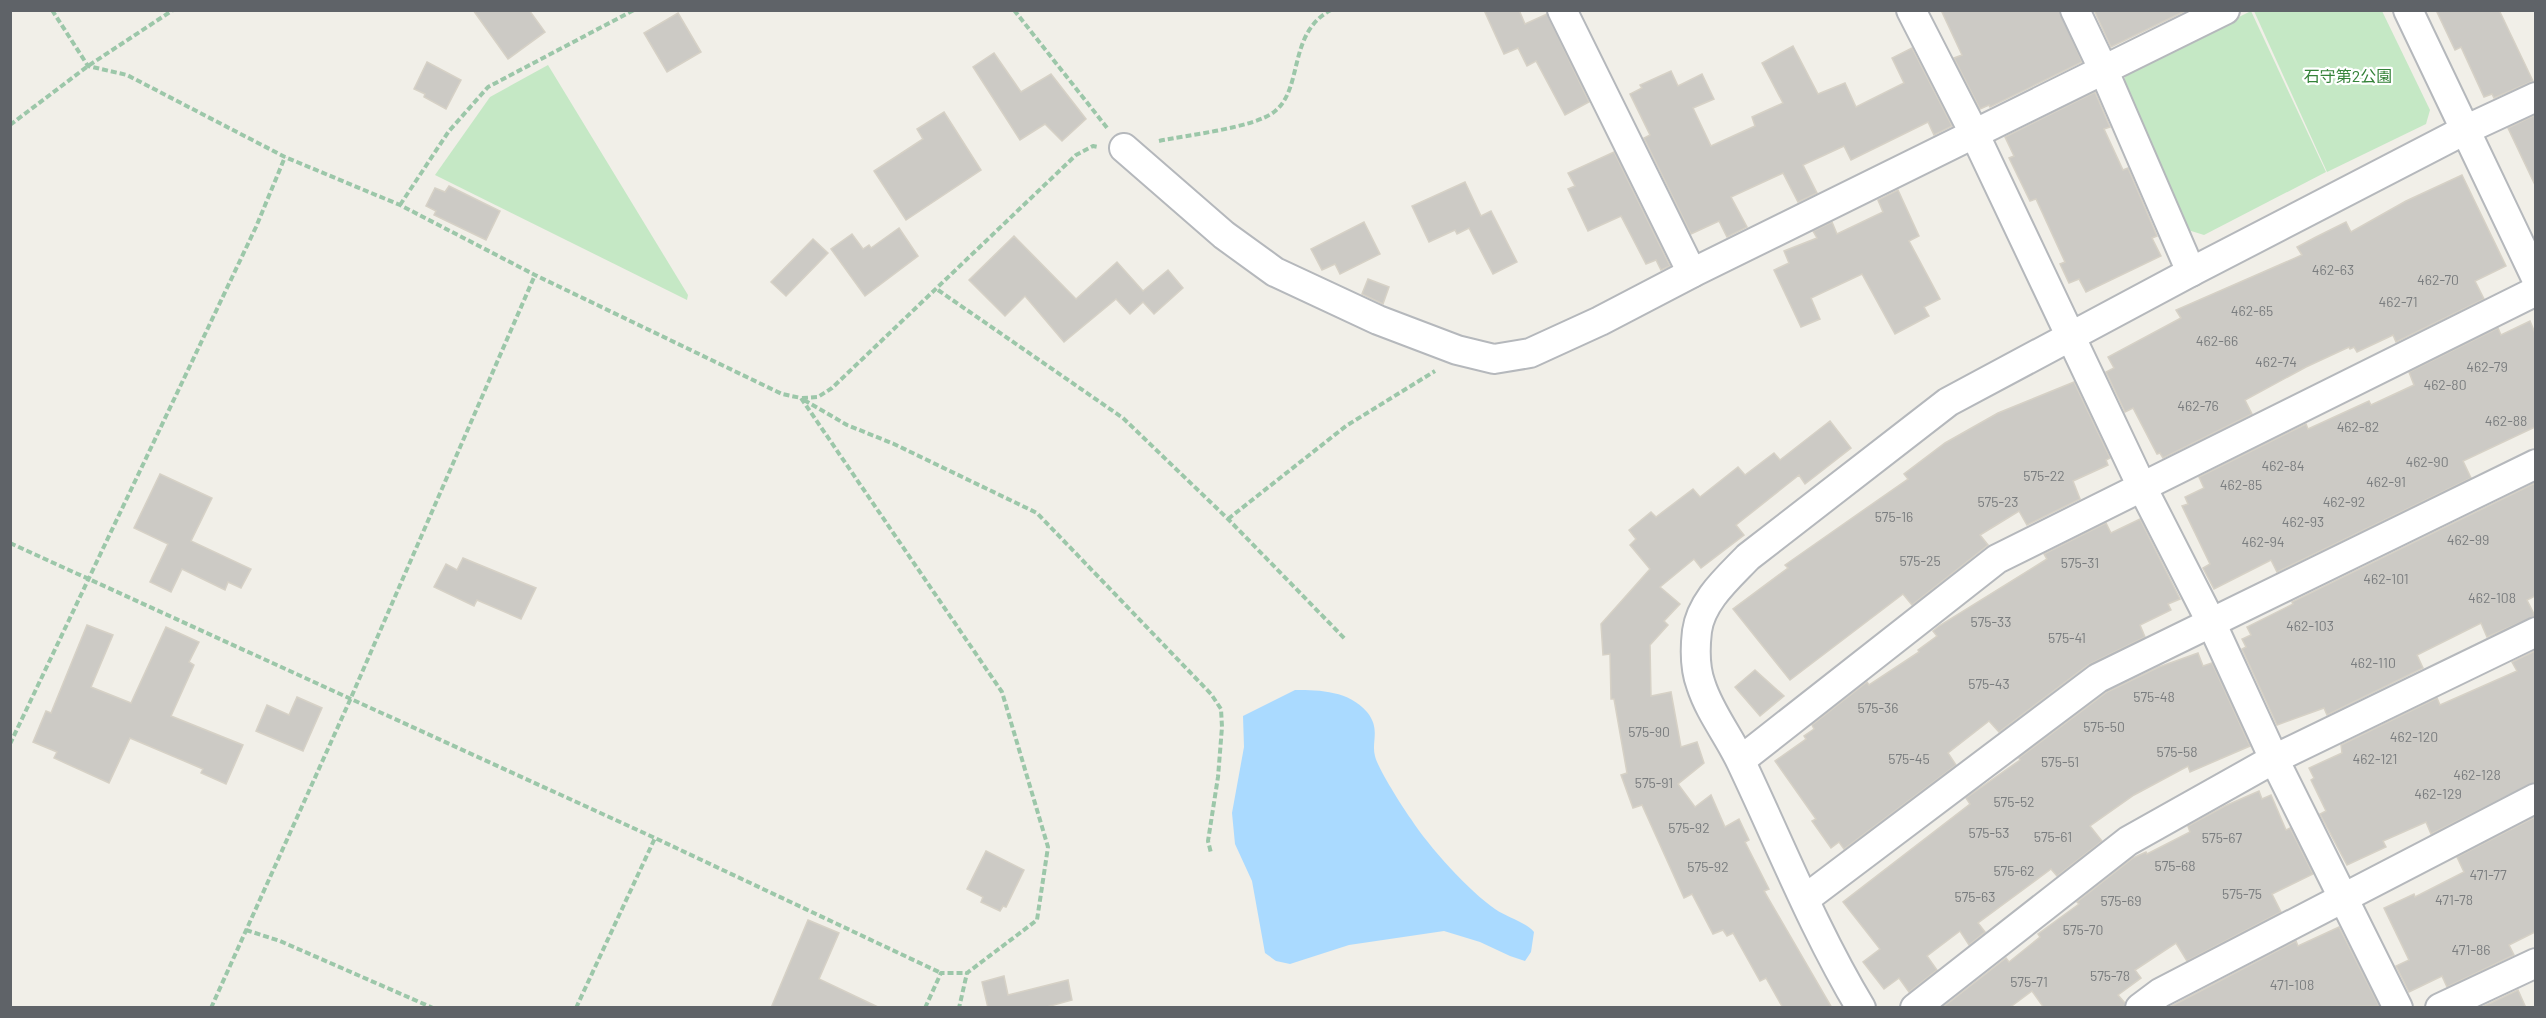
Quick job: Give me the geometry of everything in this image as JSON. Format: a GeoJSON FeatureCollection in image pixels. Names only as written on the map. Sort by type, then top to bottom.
{"type":"FeatureCollection","features":[{"type":"Feature","properties":{"kind":"street"},"geometry":{"type":"LineString","coordinates":[[1562,10],[1692,273]]}},
{"type":"Feature","properties":{"kind":"street"},"geometry":{"type":"LineString","coordinates":[[1911,10],[1974,135],[2142,488],[2211,622],[2274,759],[2398,1008]]}},
{"type":"Feature","properties":{"kind":"street"},"geometry":{"type":"LineString","coordinates":[[2075,10],[2192,272]]}},
{"type":"Feature","properties":{"kind":"street"},"geometry":{"type":"LineString","coordinates":[[1124,148],[1224,235],[1275,272],[1378,320],[1447,347],[1494,359],[1530,353],[1600,321],[1692,273],[2224,10]]}},
{"type":"Feature","properties":{"kind":"street"},"geometry":{"type":"LineString","coordinates":[[2408,10],[2535,278]]}},
{"type":"Feature","properties":{"kind":"street"},"geometry":{"type":"LineString","coordinates":[[1862,1008],[1839,970],[1741,760],[1700,684],[1697,636],[1701,616],[1722,584],[1748,557],[1948,402],[2465,130],[2535,97]]}},
{"type":"Feature","properties":{"kind":"street"},"geometry":{"type":"LineString","coordinates":[[1741,760],[1997,559],[2535,291]]}},
{"type":"Feature","properties":{"kind":"street"},"geometry":{"type":"LineString","coordinates":[[1805,899],[2098,678],[2535,464]]}},
{"type":"Feature","properties":{"kind":"street"},"geometry":{"type":"LineString","coordinates":[[1915,1008],[2128,841],[2274,759],[2535,632]]}},
{"type":"Feature","properties":{"kind":"street"},"geometry":{"type":"LineString","coordinates":[[2140,1008],[2160,993],[2535,798]]}},
{"type":"Feature","properties":{"kind":"street"},"geometry":{"type":"LineString","coordinates":[[2440,1008],[2535,963]]}},
{"type":"Feature","properties":{"kind":"path"},"geometry":{"type":"LineString","coordinates":[[52,10],[88,66],[127,75],[285,157],[400,205],[535,275],[782,394],[801,398],[818,397],[832,388],[938,290],[1076,154],[1093,146],[1124,148],[1232,126],[1260,119],[1274,112],[1282,103],[1303,41],[1311,27],[1331,10]]}},
{"type":"Feature","properties":{"kind":"path"},"geometry":{"type":"LineString","coordinates":[[10,125],[88,66],[173,10]]}},
{"type":"Feature","properties":{"kind":"path"},"geometry":{"type":"LineString","coordinates":[[400,205],[449,131],[488,87],[634,10]]}},
{"type":"Feature","properties":{"kind":"path"},"geometry":{"type":"LineString","coordinates":[[1014,10],[1124,148]]}},
{"type":"Feature","properties":{"kind":"path"},"geometry":{"type":"LineString","coordinates":[[10,744],[256,227],[285,157]]}},
{"type":"Feature","properties":{"kind":"path"},"geometry":{"type":"LineString","coordinates":[[211,1008],[350,700],[535,275]]}},
{"type":"Feature","properties":{"kind":"path"},"geometry":{"type":"LineString","coordinates":[[938,290],[1124,417],[1228,519],[1344,639]]}},
{"type":"Feature","properties":{"kind":"path"},"geometry":{"type":"LineString","coordinates":[[1228,519],[1346,426],[1438,368],[1447,347]]}},
{"type":"Feature","properties":{"kind":"path"},"geometry":{"type":"LineString","coordinates":[[801,398],[847,425],[894,444],[1037,513],[1211,694],[1221,709],[1222,727],[1218,777],[1208,841],[1211,853]]}},
{"type":"Feature","properties":{"kind":"path"},"geometry":{"type":"LineString","coordinates":[[10,543],[656,838],[941,973],[967,973],[1037,920],[1047,847],[1044,836],[1002,693],[801,398]]}},
{"type":"Feature","properties":{"kind":"path"},"geometry":{"type":"LineString","coordinates":[[576,1008],[656,838]]}},
{"type":"Feature","properties":{"kind":"path"},"geometry":{"type":"LineString","coordinates":[[246,930],[280,941],[433,1008]]}},
{"type":"Feature","properties":{"kind":"path"},"geometry":{"type":"LineString","coordinates":[[925,1008],[941,973]]}},
{"type":"Feature","properties":{"kind":"path"},"geometry":{"type":"LineString","coordinates":[[958,1008],[967,973]]}},
{"type":"Feature","properties":{"kind":"green space"},"geometry":{"type":"Polygon","coordinates":[[[2251,11],[2326,172],[2204,235],[2188,230],[2123,84],[2126,73],[2251,11]]]}},
{"type":"Feature","properties":{"kind":"green space","name":"石守第2公園"},"geometry":{"type":"Polygon","coordinates":[[[2254,11],[2382,11],[2430,110],[2426,124],[2327,172],[2254,11]]]}},
{"type":"Feature","properties":{"kind":"green space"},"geometry":{"type":"Polygon","coordinates":[[[548,65],[688,295],[687,300],[435,175],[490,97],[548,65]]]}},
{"type":"Feature","properties":{"kind":"water"},"geometry":{"type":"Polygon","coordinates":[[[1295,690],[1334,693],[1352,700],[1367,712],[1374,724],[1374,751],[1377,761],[1385,778],[1428,842],[1473,891],[1495,909],[1526,925],[1534,932],[1531,952],[1525,961],[1480,942],[1444,931],[1349,945],[1290,964],[1276,961],[1265,953],[1252,881],[1235,844],[1232,813],[1244,747],[1243,716],[1295,690]]]}},
{"type":"Feature","properties":{"kind":"building"},"geometry":{"type":"Polygon","coordinates":[[[473,10],[529,10],[545,32],[508,59],[473,10]]]}},
{"type":"Feature","properties":{"kind":"building"},"geometry":{"type":"Polygon","coordinates":[[[1484,10],[1519,10],[1525,24],[1547,14],[1589,102],[1565,115],[1536,61],[1527,66],[1518,48],[1504,54],[1484,10]]]}},
{"type":"Feature","properties":{"kind":"building"},"geometry":{"type":"Polygon","coordinates":[[[1941,10],[2059,10],[2082,62],[1990,107],[1989,105],[1980,109],[1954,58],[1962,55],[1941,10]]]}},
{"type":"Feature","properties":{"kind":"building"},"geometry":{"type":"Polygon","coordinates":[[[2094,10],[2187,10],[2111,47],[2094,10]]]}},
{"type":"Feature","properties":{"kind":"building"},"geometry":{"type":"Polygon","coordinates":[[[2436,10],[2499,10],[2533,81],[2494,98],[2492,94],[2484,97],[2461,47],[2455,50],[2436,10]]]}},
{"type":"Feature","properties":{"kind":"building"},"geometry":{"type":"Polygon","coordinates":[[[678,13],[701,52],[667,72],[644,33],[678,13]]]}},
{"type":"Feature","properties":{"kind":"building"},"geometry":{"type":"Polygon","coordinates":[[[1793,46],[1818,94],[1845,83],[1856,107],[1904,83],[1892,58],[1912,48],[1952,126],[1934,135],[1928,122],[1851,160],[1844,146],[1803,165],[1817,193],[1798,202],[1783,173],[1731,197],[1747,227],[1727,237],[1719,221],[1691,234],[1644,138],[1650,135],[1630,94],[1642,88],[1640,85],[1671,71],[1678,86],[1702,74],[1714,99],[1693,108],[1711,146],[1755,126],[1752,117],[1783,103],[1762,63],[1793,46]]]}},
{"type":"Feature","properties":{"kind":"building"},"geometry":{"type":"Polygon","coordinates":[[[994,53],[1021,92],[1051,74],[1086,119],[1062,141],[1045,124],[1020,140],[973,67],[994,53]]]}},
{"type":"Feature","properties":{"kind":"building"},"geometry":{"type":"Polygon","coordinates":[[[427,62],[461,80],[446,109],[414,89],[427,62]]]}},
{"type":"Feature","properties":{"kind":"building"},"geometry":{"type":"Polygon","coordinates":[[[2095,92],[2110,127],[2104,129],[2123,170],[2128,168],[2157,236],[2152,238],[2161,256],[2086,292],[2079,279],[2069,283],[2060,264],[2065,262],[2036,199],[2030,201],[2009,158],[2014,156],[2005,137],[2095,92]]]}},
{"type":"Feature","properties":{"kind":"building"},"geometry":{"type":"Polygon","coordinates":[[[944,112],[981,170],[906,220],[874,171],[923,139],[917,129],[944,112]]]}},
{"type":"Feature","properties":{"kind":"building"},"geometry":{"type":"Polygon","coordinates":[[[2535,115],[2535,185],[2508,128],[2535,115]]]}},
{"type":"Feature","properties":{"kind":"building"},"geometry":{"type":"Polygon","coordinates":[[[1614,152],[1670,266],[1661,270],[1656,260],[1646,264],[1621,216],[1588,231],[1568,189],[1575,186],[1568,173],[1614,152]]]}},
{"type":"Feature","properties":{"kind":"building"},"geometry":{"type":"Polygon","coordinates":[[[2462,175],[2506,266],[2475,281],[2484,299],[2396,342],[2393,335],[2357,352],[2354,347],[2350,349],[2349,347],[2306,367],[2245,400],[2252,414],[2163,458],[2160,453],[2157,454],[2133,408],[2125,412],[2106,372],[2114,368],[2108,357],[2181,318],[2176,310],[2302,255],[2297,247],[2316,237],[2346,222],[2351,232],[2406,201],[2462,175]]]}},
{"type":"Feature","properties":{"kind":"building"},"geometry":{"type":"Polygon","coordinates":[[[1465,182],[1481,216],[1491,211],[1517,262],[1493,274],[1469,228],[1457,234],[1455,230],[1429,242],[1412,206],[1465,182]]]}},
{"type":"Feature","properties":{"kind":"building"},"geometry":{"type":"Polygon","coordinates":[[[449,186],[500,211],[486,240],[434,215],[436,211],[426,206],[435,188],[445,192],[449,186]]]}},
{"type":"Feature","properties":{"kind":"building"},"geometry":{"type":"Polygon","coordinates":[[[1898,190],[1919,236],[1909,241],[1940,299],[1924,307],[1929,316],[1895,334],[1862,274],[1811,298],[1820,319],[1801,327],[1774,270],[1789,263],[1784,251],[1817,238],[1813,231],[1832,222],[1837,234],[1883,212],[1878,200],[1898,190]]]}},
{"type":"Feature","properties":{"kind":"building"},"geometry":{"type":"Polygon","coordinates":[[[1364,222],[1380,254],[1340,274],[1335,264],[1322,270],[1311,249],[1364,222]]]}},
{"type":"Feature","properties":{"kind":"building"},"geometry":{"type":"Polygon","coordinates":[[[899,228],[918,256],[865,296],[831,249],[852,234],[863,249],[869,245],[871,248],[899,228]]]}},
{"type":"Feature","properties":{"kind":"building"},"geometry":{"type":"Polygon","coordinates":[[[1014,236],[1076,299],[1117,262],[1143,291],[1168,270],[1183,288],[1154,314],[1143,302],[1130,314],[1116,299],[1064,342],[1025,296],[1005,316],[969,280],[1014,236]]]}},
{"type":"Feature","properties":{"kind":"building"},"geometry":{"type":"Polygon","coordinates":[[[813,239],[828,253],[786,296],[771,282],[813,239]]]}},
{"type":"Feature","properties":{"kind":"building"},"geometry":{"type":"Polygon","coordinates":[[[1368,279],[1389,287],[1383,304],[1362,294],[1368,279]]]}},
{"type":"Feature","properties":{"kind":"building"},"geometry":{"type":"Polygon","coordinates":[[[2530,321],[2535,333],[2535,427],[2463,461],[2471,478],[2277,572],[2271,560],[2214,589],[2203,568],[2210,564],[2182,506],[2188,504],[2185,497],[2204,488],[2199,477],[2306,424],[2308,429],[2369,401],[2371,405],[2414,385],[2409,372],[2498,328],[2501,335],[2530,321]]]}},
{"type":"Feature","properties":{"kind":"building"},"geometry":{"type":"Polygon","coordinates":[[[2074,382],[2110,458],[2106,460],[2108,465],[2073,481],[2080,499],[2027,525],[2019,511],[1980,535],[1988,545],[1912,605],[1903,594],[1790,680],[1733,609],[1788,568],[1785,565],[1908,479],[1904,474],[1945,443],[1998,413],[2074,382]]]}},
{"type":"Feature","properties":{"kind":"building"},"geometry":{"type":"Polygon","coordinates":[[[1830,421],[1851,448],[1805,484],[1799,475],[1736,525],[1744,535],[1701,568],[1694,559],[1660,587],[1680,604],[1664,621],[1668,625],[1650,645],[1651,696],[1671,692],[1681,747],[1697,742],[1704,763],[1678,784],[1695,807],[1711,795],[1725,827],[1739,819],[1749,840],[1745,842],[1769,889],[1764,891],[1832,1008],[1783,1008],[1766,978],[1760,981],[1733,933],[1727,936],[1723,930],[1713,934],[1692,894],[1684,898],[1642,805],[1633,808],[1621,775],[1627,773],[1614,699],[1611,699],[1610,654],[1603,655],[1601,624],[1650,569],[1630,545],[1636,539],[1629,530],[1651,512],[1656,517],[1693,489],[1700,497],[1738,467],[1745,475],[1774,453],[1780,460],[1830,421]]]}},
{"type":"Feature","properties":{"kind":"building"},"geometry":{"type":"Polygon","coordinates":[[[160,474],[212,498],[191,541],[251,569],[241,588],[228,582],[225,590],[182,569],[171,592],[150,582],[168,544],[134,528],[160,474]]]}},
{"type":"Feature","properties":{"kind":"building"},"geometry":{"type":"Polygon","coordinates":[[[2535,483],[2535,596],[2527,600],[2535,616],[2487,637],[2481,623],[2417,655],[2423,668],[2327,715],[2324,708],[2277,725],[2242,649],[2246,647],[2242,639],[2251,635],[2247,627],[2293,604],[2292,602],[2535,483]]]}},
{"type":"Feature","properties":{"kind":"building"},"geometry":{"type":"Polygon","coordinates":[[[2140,519],[2180,599],[2168,604],[2171,610],[2140,625],[2145,637],[2088,665],[1999,732],[1989,721],[1948,753],[1956,765],[1844,849],[1839,842],[1831,848],[1812,821],[1816,819],[1775,761],[1806,739],[1804,736],[1814,729],[1812,725],[1867,682],[1869,685],[1919,652],[1918,650],[1937,636],[1933,631],[1939,626],[2047,559],[2044,554],[2106,523],[2111,533],[2140,519]]]}},
{"type":"Feature","properties":{"kind":"building"},"geometry":{"type":"Polygon","coordinates":[[[463,558],[536,588],[521,619],[477,600],[474,606],[434,587],[446,564],[457,570],[463,558]]]}},
{"type":"Feature","properties":{"kind":"building"},"geometry":{"type":"Polygon","coordinates":[[[87,625],[113,635],[91,687],[131,703],[166,627],[199,642],[189,662],[194,665],[171,716],[243,745],[226,784],[201,773],[203,769],[130,738],[109,783],[54,758],[57,752],[33,742],[46,711],[51,713],[87,625]]]}},
{"type":"Feature","properties":{"kind":"building"},"geometry":{"type":"Polygon","coordinates":[[[2535,651],[2535,782],[2431,834],[2426,822],[2383,841],[2386,847],[2347,865],[2320,814],[2326,811],[2311,780],[2314,778],[2309,768],[2342,753],[2341,745],[2437,698],[2440,705],[2517,671],[2512,662],[2535,651]]]}},
{"type":"Feature","properties":{"kind":"building"},"geometry":{"type":"Polygon","coordinates":[[[2198,653],[2203,666],[2212,663],[2250,746],[2190,772],[2188,766],[2134,795],[2090,826],[2102,841],[2057,876],[2051,869],[1978,923],[1985,932],[1969,945],[1960,931],[1927,956],[1937,970],[1909,992],[1899,978],[1884,989],[1863,962],[1880,949],[1843,902],[1970,804],[1966,798],[2020,760],[2019,758],[2107,692],[2159,667],[2198,653]]]}},
{"type":"Feature","properties":{"kind":"building"},"geometry":{"type":"Polygon","coordinates":[[[1755,670],[1784,696],[1760,716],[1735,687],[1755,670]]]}},
{"type":"Feature","properties":{"kind":"building"},"geometry":{"type":"Polygon","coordinates":[[[297,697],[322,708],[303,751],[256,731],[267,705],[289,715],[297,697]]]}},
{"type":"Feature","properties":{"kind":"building"},"geometry":{"type":"Polygon","coordinates":[[[2259,791],[2262,799],[2271,795],[2286,830],[2290,828],[2313,874],[2272,894],[2281,912],[2187,961],[2176,943],[2135,970],[2141,978],[2118,995],[2125,1003],[2124,1008],[2044,1008],[2032,991],[2009,1008],[1942,1008],[2006,958],[2009,962],[2040,937],[2038,934],[2079,904],[2077,902],[2133,858],[2146,852],[2147,854],[2190,832],[2188,826],[2259,791]]]}},
{"type":"Feature","properties":{"kind":"building"},"geometry":{"type":"Polygon","coordinates":[[[2535,817],[2535,932],[2509,945],[2514,955],[2447,987],[2442,976],[2409,992],[2396,966],[2409,960],[2384,908],[2414,894],[2415,897],[2464,872],[2457,857],[2535,817]]]}},
{"type":"Feature","properties":{"kind":"building"},"geometry":{"type":"Polygon","coordinates":[[[986,851],[1024,870],[1006,907],[1003,906],[1000,911],[981,902],[983,897],[967,889],[986,851]]]}},
{"type":"Feature","properties":{"kind":"building"},"geometry":{"type":"Polygon","coordinates":[[[808,920],[839,933],[819,979],[880,1008],[771,1008],[808,920]]]}},
{"type":"Feature","properties":{"kind":"building"},"geometry":{"type":"Polygon","coordinates":[[[2339,927],[2379,1006],[2168,1008],[2296,941],[2298,946],[2339,927]]]}},
{"type":"Feature","properties":{"kind":"building"},"geometry":{"type":"Polygon","coordinates":[[[1004,976],[1008,995],[1068,980],[1072,1000],[1043,1008],[988,1008],[982,982],[1004,976]]]}},
{"type":"Feature","properties":{"kind":"building"},"geometry":{"type":"Polygon","coordinates":[[[2518,990],[2526,1008],[2480,1008],[2518,990]]]}}]}
